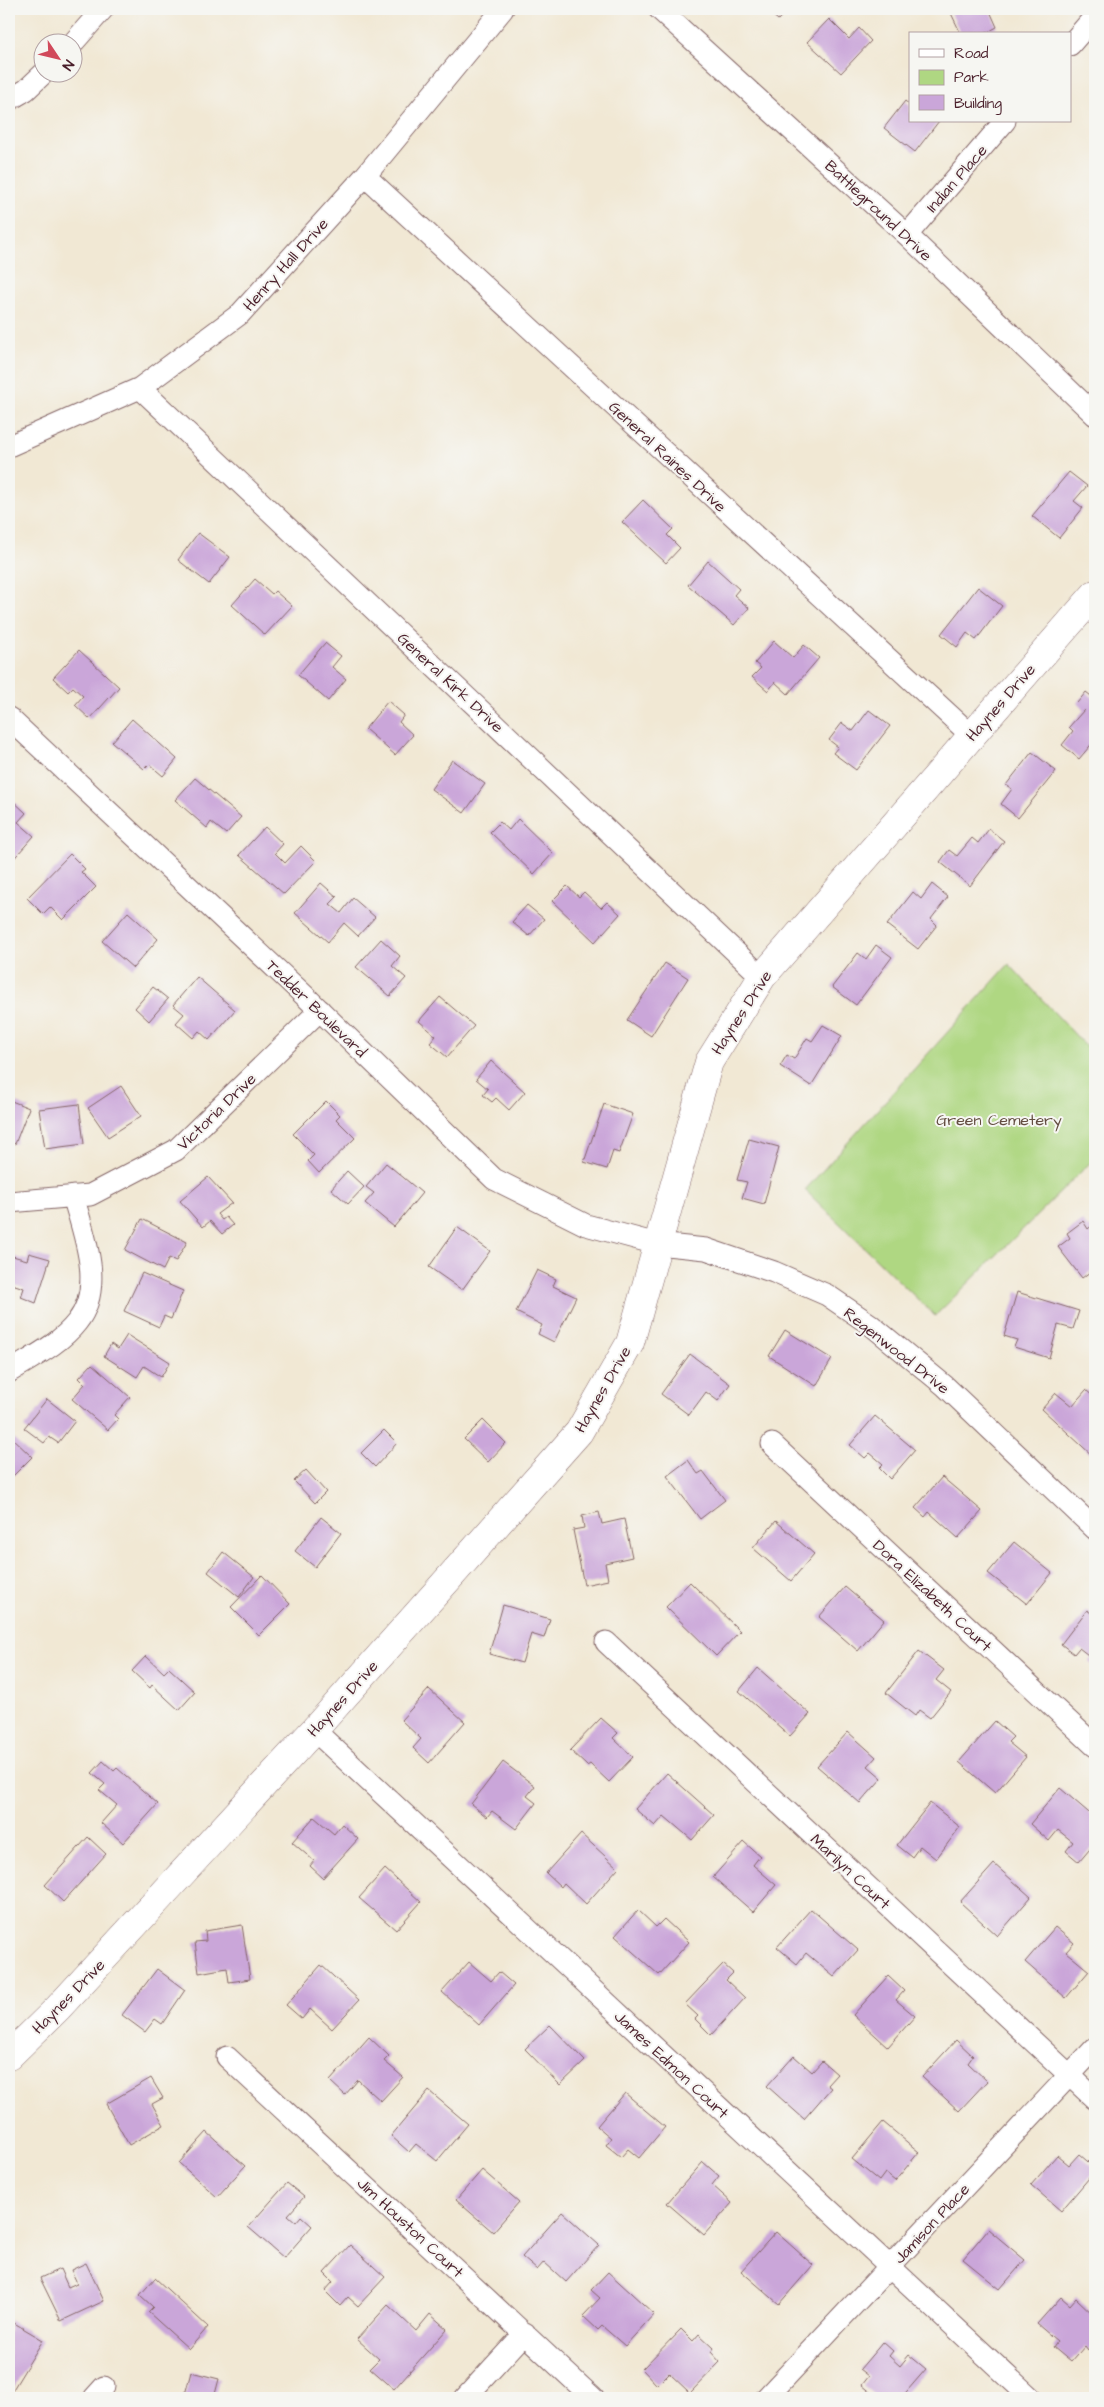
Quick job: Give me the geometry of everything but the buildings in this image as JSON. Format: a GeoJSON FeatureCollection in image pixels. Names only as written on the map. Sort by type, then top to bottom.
{"type":"FeatureCollection","features":[{"type":"Feature","properties":{"kind":"street"},"geometry":{"type":"LineString","coordinates":[[82,33],[103,9]]}},
{"type":"Feature","properties":{"kind":"street","name":"Henry Hall Drive"},"geometry":{"type":"LineString","coordinates":[[9,446],[140,388],[240,314],[365,176],[503,9]]}},
{"type":"Feature","properties":{"kind":"street","name":"Battleground Drive"},"geometry":{"type":"LineString","coordinates":[[659,9],[906,235],[1095,415]]}},
{"type":"Feature","properties":{"kind":"street"},"geometry":{"type":"LineString","coordinates":[[1072,43],[1095,16]]}},
{"type":"Feature","properties":{"kind":"street"},"geometry":{"type":"LineString","coordinates":[[9,100],[26,90],[34,82]]}},
{"type":"Feature","properties":{"kind":"street","name":"Indian Place"},"geometry":{"type":"LineString","coordinates":[[906,235],[1004,122]]}},
{"type":"Feature","properties":{"kind":"street","name":"General Raines Drive"},"geometry":{"type":"LineString","coordinates":[[365,176],[971,735]]}},
{"type":"Feature","properties":{"kind":"street","name":"General Kirk Drive"},"geometry":{"type":"LineString","coordinates":[[140,388],[762,976]]}},
{"type":"Feature","properties":{"kind":"street","name":"Haynes Drive"},"geometry":{"type":"LineString","coordinates":[[9,2056],[58,2008],[314,1730],[580,1432],[630,1343],[709,1062],[762,976],[1095,594]]}},
{"type":"Feature","properties":{"kind":"street","name":"Tedder Boulevard"},"geometry":{"type":"LineString","coordinates":[[9,718],[320,1010],[494,1179],[586,1225],[658,1244]]}},
{"type":"Feature","properties":{"kind":"street","name":"Victoria Drive"},"geometry":{"type":"LineString","coordinates":[[9,1202],[90,1195],[176,1150],[320,1010]]}},
{"type":"Feature","properties":{"kind":"street"},"geometry":{"type":"LineString","coordinates":[[9,1372],[48,1347],[76,1323],[87,1305],[91,1292],[88,1254],[73,1196]]}},
{"type":"Feature","properties":{"kind":"street","name":"Regenwood Drive"},"geometry":{"type":"LineString","coordinates":[[658,1244],[706,1249],[774,1272],[827,1295],[871,1325],[945,1386],[1095,1529]]}},
{"type":"Feature","properties":{"kind":"street","name":"Dora Elizabeth Court"},"geometry":{"type":"LineString","coordinates":[[772,1444],[1095,1746]]}},
{"type":"Feature","properties":{"kind":"street","name":"Marilyn Court"},"geometry":{"type":"LineString","coordinates":[[606,1642],[1095,2099]]}},
{"type":"Feature","properties":{"kind":"street","name":"James Edmon Court"},"geometry":{"type":"LineString","coordinates":[[314,1730],[1031,2398]]}},
{"type":"Feature","properties":{"kind":"street","name":"Jamison Place"},"geometry":{"type":"LineString","coordinates":[[766,2398],[1095,2048]]}},
{"type":"Feature","properties":{"kind":"street","name":"Jim Houston Court"},"geometry":{"type":"LineString","coordinates":[[227,2057],[593,2398]]}},
{"type":"Feature","properties":{"kind":"street"},"geometry":{"type":"LineString","coordinates":[[465,2398],[525,2333]]}},
{"type":"Feature","properties":{"kind":"green space","name":"Green Cemetery"},"geometry":{"type":"Polygon","coordinates":[[[1009,964],[1095,1056],[1095,1158],[935,1316],[805,1190],[1009,964]]]}}]}
